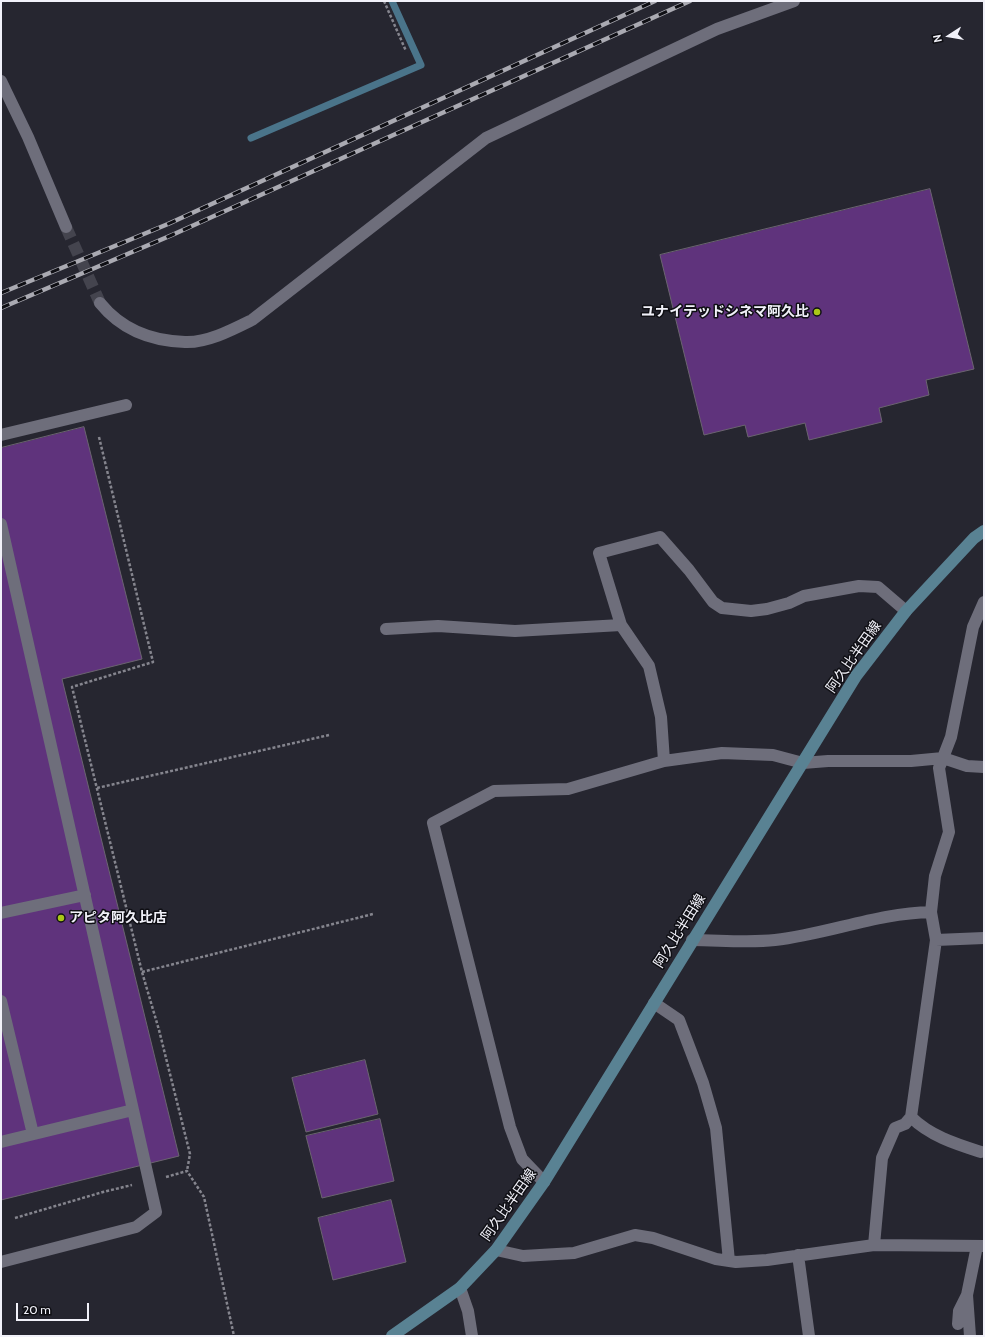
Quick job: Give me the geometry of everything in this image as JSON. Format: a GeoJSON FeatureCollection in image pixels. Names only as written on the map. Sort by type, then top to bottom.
{"type":"FeatureCollection","features":[{"type":"Feature","properties":{"kind":"main road","name":"阿久比半田線"},"geometry":{"type":"LineString","coordinates":[[392,1336],[460,1288],[496,1250],[544,1182],[856,676],[906,611],[974,538],[984,531]]}},
{"type":"Feature","properties":{"kind":"street"},"geometry":{"type":"LineString","coordinates":[[100,303],[111,316],[126,327],[142,334],[185,342],[207,339],[232,330],[252,320],[486,138],[717,29],[794,1]]}},
{"type":"Feature","properties":{"kind":"street"},"geometry":{"type":"LineString","coordinates":[[1,81],[28,137],[66,227]]}},
{"type":"Feature","properties":{"kind":"street"},"geometry":{"type":"LineString","coordinates":[[1,435],[126,405]]}},
{"type":"Feature","properties":{"kind":"street"},"geometry":{"type":"LineString","coordinates":[[1,524],[156,1212],[136,1227],[1,1262]]}},
{"type":"Feature","properties":{"kind":"street"},"geometry":{"type":"LineString","coordinates":[[664,761],[661,717],[649,666],[621,625],[599,553],[660,537],[689,570],[712,602],[722,608],[750,611],[768,609],[789,603],[804,596],[859,586],[878,587],[906,611]]}},
{"type":"Feature","properties":{"kind":"street"},"geometry":{"type":"LineString","coordinates":[[874,1245],[882,1158],[895,1128],[905,1124],[911,1117],[936,940],[932,912],[935,876],[949,832],[939,768],[951,737],[973,628],[984,602]]}},
{"type":"Feature","properties":{"kind":"street"},"geometry":{"type":"LineString","coordinates":[[386,629],[438,626],[515,631],[621,625]]}},
{"type":"Feature","properties":{"kind":"street"},"geometry":{"type":"LineString","coordinates":[[544,1182],[522,1159],[510,1127],[433,822],[494,791],[568,789],[664,761],[722,753],[773,755],[803,763],[828,761],[911,761],[943,758],[967,766],[984,767]]}},
{"type":"Feature","properties":{"kind":"street"},"geometry":{"type":"LineString","coordinates":[[1,913],[85,895]]}},
{"type":"Feature","properties":{"kind":"street"},"geometry":{"type":"LineString","coordinates":[[692,940],[774,940],[825,931],[909,912],[932,912]]}},
{"type":"Feature","properties":{"kind":"street"},"geometry":{"type":"LineString","coordinates":[[936,940],[984,938]]}},
{"type":"Feature","properties":{"kind":"street"},"geometry":{"type":"LineString","coordinates":[[1,1001],[33,1134]]}},
{"type":"Feature","properties":{"kind":"street"},"geometry":{"type":"LineString","coordinates":[[654,1003],[679,1020],[703,1083],[716,1128],[729,1261]]}},
{"type":"Feature","properties":{"kind":"street"},"geometry":{"type":"LineString","coordinates":[[1,1142],[133,1110]]}},
{"type":"Feature","properties":{"kind":"street"},"geometry":{"type":"LineString","coordinates":[[911,1117],[922,1128],[959,1145],[981,1152]]}},
{"type":"Feature","properties":{"kind":"street"},"geometry":{"type":"LineString","coordinates":[[496,1250],[523,1256],[574,1253],[635,1235],[653,1238],[716,1259],[729,1261],[767,1260],[874,1245],[981,1246],[967,1295],[959,1311],[958,1324]]}},
{"type":"Feature","properties":{"kind":"street"},"geometry":{"type":"LineString","coordinates":[[798,1255],[809,1336]]}},
{"type":"Feature","properties":{"kind":"street"},"geometry":{"type":"LineString","coordinates":[[460,1288],[468,1311],[472,1336]]}},
{"type":"Feature","properties":{"kind":"street"},"geometry":{"type":"LineString","coordinates":[[967,1295],[970,1336]]}},
{"type":"Feature","properties":{"kind":"path"},"geometry":{"type":"LineString","coordinates":[[384,1],[406,51]]}},
{"type":"Feature","properties":{"kind":"path"},"geometry":{"type":"LineString","coordinates":[[98,437],[152,662],[72,687],[142,972],[159,1030],[190,1154],[187,1171]]}},
{"type":"Feature","properties":{"kind":"path"},"geometry":{"type":"LineString","coordinates":[[97,788],[329,735]]}},
{"type":"Feature","properties":{"kind":"path"},"geometry":{"type":"LineString","coordinates":[[142,972],[373,914]]}},
{"type":"Feature","properties":{"kind":"building","name":"ユナイテッドシネマ阿久比"},"geometry":{"type":"Polygon","coordinates":[[[930,189],[974,369],[926,380],[929,395],[879,408],[882,422],[809,440],[805,423],[748,437],[745,425],[704,435],[660,255],[930,189]]]}},
{"type":"Feature","properties":{"kind":"building","name":"アピタ阿久比店"},"geometry":{"type":"Polygon","coordinates":[[[84,427],[142,659],[62,679],[179,1156],[1,1200],[1,448],[84,427]]]}},
{"type":"Feature","properties":{"kind":"building"},"geometry":{"type":"Polygon","coordinates":[[[365,1060],[378,1114],[306,1132],[292,1078],[365,1060]]]}},
{"type":"Feature","properties":{"kind":"building"},"geometry":{"type":"Polygon","coordinates":[[[380,1119],[394,1181],[322,1198],[306,1136],[380,1119]]]}},
{"type":"Feature","properties":{"kind":"building"},"geometry":{"type":"Polygon","coordinates":[[[391,1200],[406,1262],[333,1280],[318,1218],[391,1200]]]}},
{"type":"Feature","properties":{"kind":"waterway"},"geometry":{"type":"LineString","coordinates":[[251,138],[421,65],[392,1]]}},
{"type":"Feature","properties":{"kind":"tunnel"},"geometry":{"type":"LineString","coordinates":[[66,227],[100,303]]}},
{"type":"Feature","properties":{"kind":"railway"},"geometry":{"type":"LineString","coordinates":[[1,293],[168,224],[655,1]]}},
{"type":"Feature","properties":{"kind":"railway"},"geometry":{"type":"LineString","coordinates":[[1,308],[172,235],[690,1]]}},
{"type":"Feature","properties":{"kind":"place","name":"ユナイテッドシネマ阿久比"},"geometry":{"type":"Point","coordinates":[817,312]}},
{"type":"Feature","properties":{"kind":"place","name":"アピタ阿久比店"},"geometry":{"type":"Point","coordinates":[61,918]}}]}
